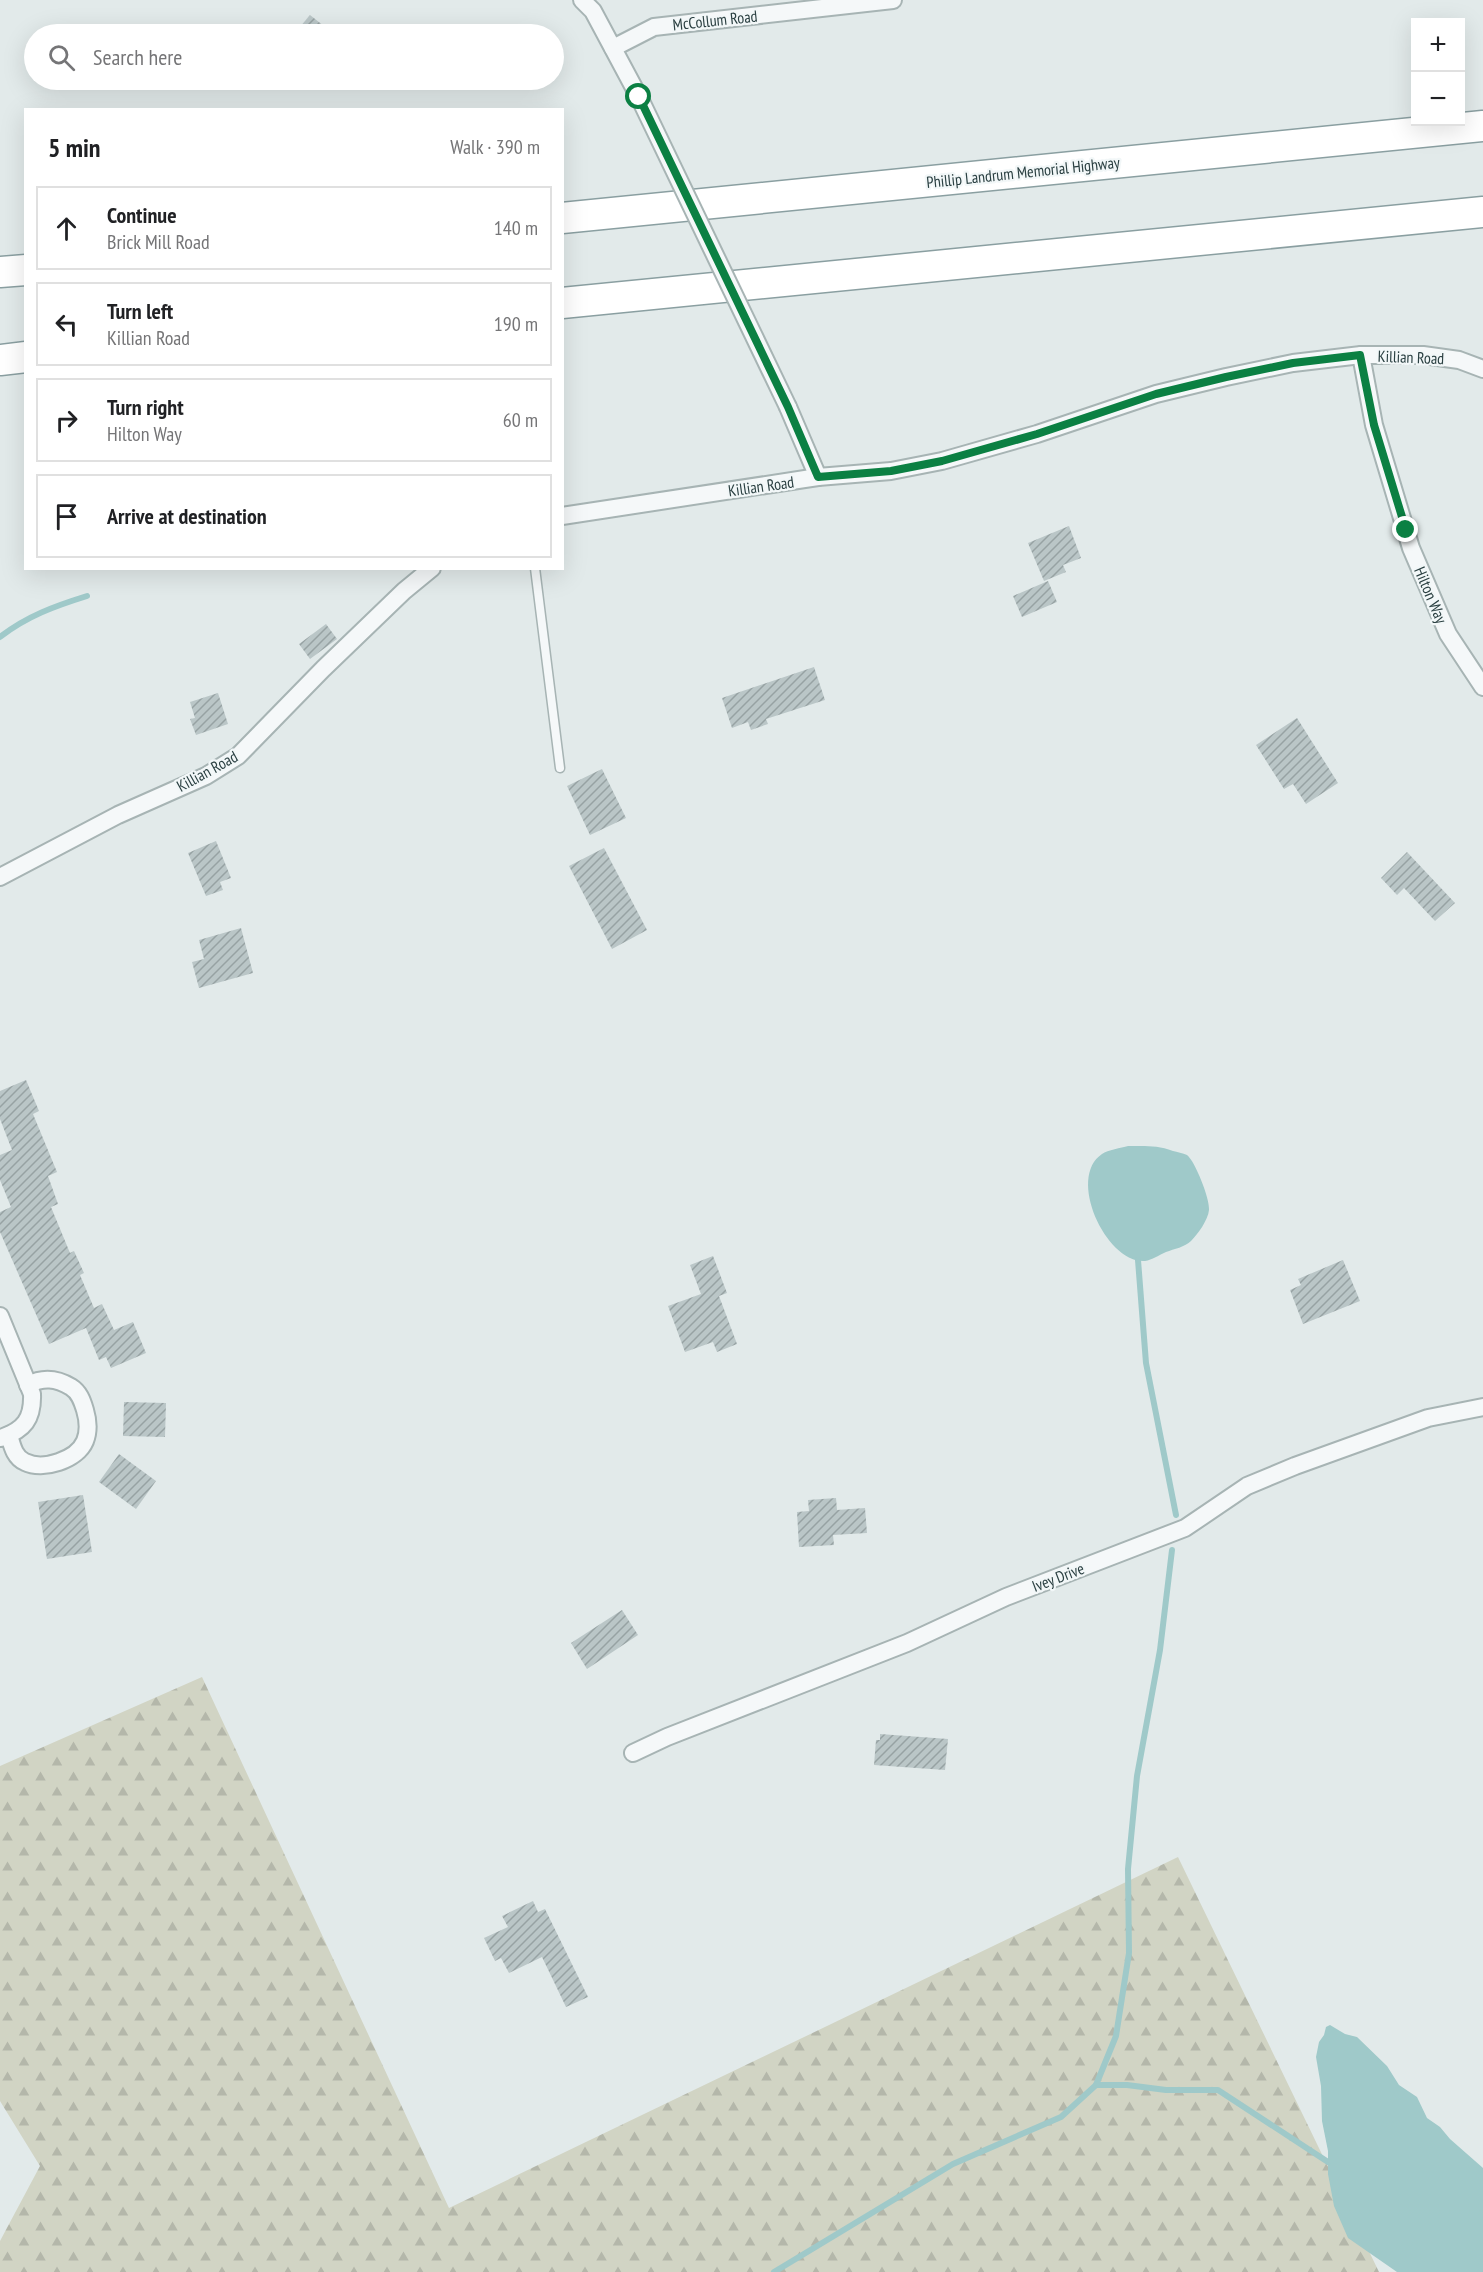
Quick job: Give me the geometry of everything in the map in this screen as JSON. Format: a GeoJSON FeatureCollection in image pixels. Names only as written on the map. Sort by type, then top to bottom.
{"type":"FeatureCollection","features":[{"type":"Feature","properties":{"kind":"highway","name":"Phillip Landrum Memorial Highway"},"geometry":{"type":"LineString","coordinates":[[564,218],[1483,126]]}},
{"type":"Feature","properties":{"kind":"highway"},"geometry":{"type":"LineString","coordinates":[[564,303],[1483,212]]}},
{"type":"Feature","properties":{"kind":"highway"},"geometry":{"type":"LineString","coordinates":[[0,272],[24,270]]}},
{"type":"Feature","properties":{"kind":"highway"},"geometry":{"type":"LineString","coordinates":[[0,360],[24,357]]}},
{"type":"Feature","properties":{"kind":"street"},"geometry":{"type":"LineString","coordinates":[[582,0],[593,11],[639,97],[788,407],[818,477]]}},
{"type":"Feature","properties":{"kind":"street","name":"McCollum Road"},"geometry":{"type":"LineString","coordinates":[[613,48],[654,27],[893,0]]}},
{"type":"Feature","properties":{"kind":"street","name":"Killian Road"},"geometry":{"type":"LineString","coordinates":[[564,516],[818,477],[891,471],[942,461],[1037,434],[1156,394],[1293,363],[1360,355],[1423,355],[1459,360],[1483,369]]}},
{"type":"Feature","properties":{"kind":"street","name":"Hilton Way"},"geometry":{"type":"LineString","coordinates":[[1360,355],[1374,425],[1411,548],[1448,634],[1483,687]]}},
{"type":"Feature","properties":{"kind":"street","name":"Killian Road"},"geometry":{"type":"LineString","coordinates":[[0,877],[118,815],[206,776],[238,756],[323,669],[404,591],[430,570]]}},
{"type":"Feature","properties":{"kind":"street"},"geometry":{"type":"LineString","coordinates":[[0,1316],[28,1385],[32,1394],[29,1419],[5,1437],[24,1462],[42,1465],[59,1462],[72,1456],[85,1442],[88,1421],[78,1391],[63,1382],[49,1379],[38,1379],[28,1385]]}},
{"type":"Feature","properties":{"kind":"street","name":"Ivey Drive"},"geometry":{"type":"LineString","coordinates":[[633,1753],[667,1737],[907,1643],[1006,1597],[1185,1528],[1247,1486],[1295,1466],[1428,1419],[1483,1407]]}},
{"type":"Feature","properties":{"kind":"lane"},"geometry":{"type":"LineString","coordinates":[[535,570],[560,768]]}},
{"type":"Feature","properties":{"kind":"green space"},"geometry":{"type":"Polygon","coordinates":[[[202,1677],[449,2208],[1178,1857],[1379,2272],[0,2272],[0,2241],[40,2166],[0,2101],[0,1766],[202,1677]]]}},
{"type":"Feature","properties":{"kind":"water"},"geometry":{"type":"Polygon","coordinates":[[[1128,1146],[1156,1147],[1187,1155],[1198,1172],[1209,1205],[1205,1222],[1191,1241],[1145,1261],[1131,1258],[1117,1249],[1105,1235],[1090,1199],[1088,1181],[1092,1166],[1102,1154],[1128,1146]]]}},
{"type":"Feature","properties":{"kind":"water"},"geometry":{"type":"Polygon","coordinates":[[[1330,2025],[1345,2034],[1357,2037],[1387,2066],[1399,2085],[1417,2097],[1427,2118],[1440,2127],[1483,2168],[1483,2272],[1397,2272],[1348,2238],[1334,2206],[1328,2174],[1328,2151],[1322,2121],[1321,2086],[1316,2057],[1319,2042],[1326,2027],[1330,2025]]]}},
{"type":"Feature","properties":{"kind":"building"},"geometry":{"type":"Polygon","coordinates":[[[310,15],[321,24],[302,24],[310,15]]]}},
{"type":"Feature","properties":{"kind":"building"},"geometry":{"type":"Polygon","coordinates":[[[1069,526],[1081,558],[1063,565],[1066,572],[1044,581],[1028,543],[1069,526]]]}},
{"type":"Feature","properties":{"kind":"building"},"geometry":{"type":"Polygon","coordinates":[[[1048,581],[1057,602],[1022,617],[1013,596],[1048,581]]]}},
{"type":"Feature","properties":{"kind":"building"},"geometry":{"type":"Polygon","coordinates":[[[326,624],[337,639],[310,659],[299,644],[326,624]]]}},
{"type":"Feature","properties":{"kind":"building"},"geometry":{"type":"Polygon","coordinates":[[[814,667],[825,700],[766,719],[768,724],[751,730],[748,722],[732,728],[722,698],[814,667]]]}},
{"type":"Feature","properties":{"kind":"building"},"geometry":{"type":"Polygon","coordinates":[[[218,693],[228,724],[196,735],[190,719],[195,718],[190,702],[218,693]]]}},
{"type":"Feature","properties":{"kind":"building"},"geometry":{"type":"Polygon","coordinates":[[[1297,718],[1338,783],[1306,804],[1293,784],[1284,789],[1256,745],[1297,718]]]}},
{"type":"Feature","properties":{"kind":"building"},"geometry":{"type":"Polygon","coordinates":[[[602,769],[626,818],[590,835],[567,786],[602,769]]]}},
{"type":"Feature","properties":{"kind":"building"},"geometry":{"type":"Polygon","coordinates":[[[216,841],[231,878],[220,882],[223,890],[206,896],[188,853],[216,841]]]}},
{"type":"Feature","properties":{"kind":"building"},"geometry":{"type":"Polygon","coordinates":[[[604,848],[647,930],[612,949],[569,866],[604,848]]]}},
{"type":"Feature","properties":{"kind":"building"},"geometry":{"type":"Polygon","coordinates":[[[1407,852],[1455,903],[1435,921],[1404,888],[1397,895],[1381,878],[1407,852]]]}},
{"type":"Feature","properties":{"kind":"building"},"geometry":{"type":"Polygon","coordinates":[[[241,928],[253,973],[199,988],[192,962],[204,959],[199,940],[241,928]]]}},
{"type":"Feature","properties":{"kind":"building"},"geometry":{"type":"Polygon","coordinates":[[[26,1080],[39,1111],[33,1114],[57,1172],[48,1176],[58,1204],[51,1207],[70,1253],[74,1251],[84,1273],[80,1275],[94,1308],[102,1304],[114,1330],[133,1322],[146,1353],[111,1368],[106,1357],[99,1360],[86,1328],[49,1344],[0,1232],[0,1212],[11,1207],[0,1180],[0,1155],[12,1150],[0,1119],[0,1091],[26,1080]]]}},
{"type":"Feature","properties":{"kind":"building"},"geometry":{"type":"Polygon","coordinates":[[[713,1256],[727,1293],[719,1296],[737,1344],[717,1352],[713,1342],[685,1352],[668,1306],[701,1294],[690,1265],[713,1256]]]}},
{"type":"Feature","properties":{"kind":"building"},"geometry":{"type":"Polygon","coordinates":[[[1343,1260],[1360,1301],[1303,1324],[1290,1290],[1301,1285],[1298,1279],[1343,1260]]]}},
{"type":"Feature","properties":{"kind":"building"},"geometry":{"type":"Polygon","coordinates":[[[124,1402],[166,1403],[165,1437],[123,1436],[124,1402]]]}},
{"type":"Feature","properties":{"kind":"building"},"geometry":{"type":"Polygon","coordinates":[[[119,1454],[156,1481],[136,1509],[99,1482],[119,1454]]]}},
{"type":"Feature","properties":{"kind":"building"},"geometry":{"type":"Polygon","coordinates":[[[83,1495],[92,1552],[47,1559],[38,1502],[83,1495]]]}},
{"type":"Feature","properties":{"kind":"building"},"geometry":{"type":"Polygon","coordinates":[[[836,1498],[837,1510],[865,1508],[867,1533],[833,1535],[834,1545],[799,1547],[797,1512],[809,1511],[808,1500],[836,1498]]]}},
{"type":"Feature","properties":{"kind":"building"},"geometry":{"type":"Polygon","coordinates":[[[622,1610],[638,1635],[587,1669],[571,1643],[622,1610]]]}},
{"type":"Feature","properties":{"kind":"building"},"geometry":{"type":"Polygon","coordinates":[[[880,1734],[948,1739],[945,1770],[874,1765],[876,1740],[880,1740],[880,1734]]]}},
{"type":"Feature","properties":{"kind":"building"},"geometry":{"type":"Polygon","coordinates":[[[533,1901],[538,1912],[545,1909],[588,1997],[566,2007],[542,1957],[509,1973],[501,1958],[495,1961],[484,1938],[508,1927],[502,1916],[533,1901]]]}},
{"type":"Feature","properties":{"kind":"waterway"},"geometry":{"type":"LineString","coordinates":[[0,637],[20,623],[42,612],[87,596]]}},
{"type":"Feature","properties":{"kind":"waterway"},"geometry":{"type":"LineString","coordinates":[[1138,1260],[1146,1363],[1176,1515]]}},
{"type":"Feature","properties":{"kind":"waterway"},"geometry":{"type":"LineString","coordinates":[[774,2272],[953,2164],[1061,2117],[1096,2085],[1116,2036],[1129,1953],[1128,1869],[1137,1776],[1160,1650],[1172,1550]]}},
{"type":"Feature","properties":{"kind":"waterway"},"geometry":{"type":"LineString","coordinates":[[1096,2085],[1127,2085],[1166,2090],[1218,2090],[1328,2162]]}},
{"type":"Feature","properties":{"kind":"route"},"geometry":{"type":"LineString","coordinates":[[639,97],[788,407],[818,477],[891,471],[942,461],[1037,434],[1156,394],[1293,363],[1360,355],[1374,425],[1406,530]]}}]}
